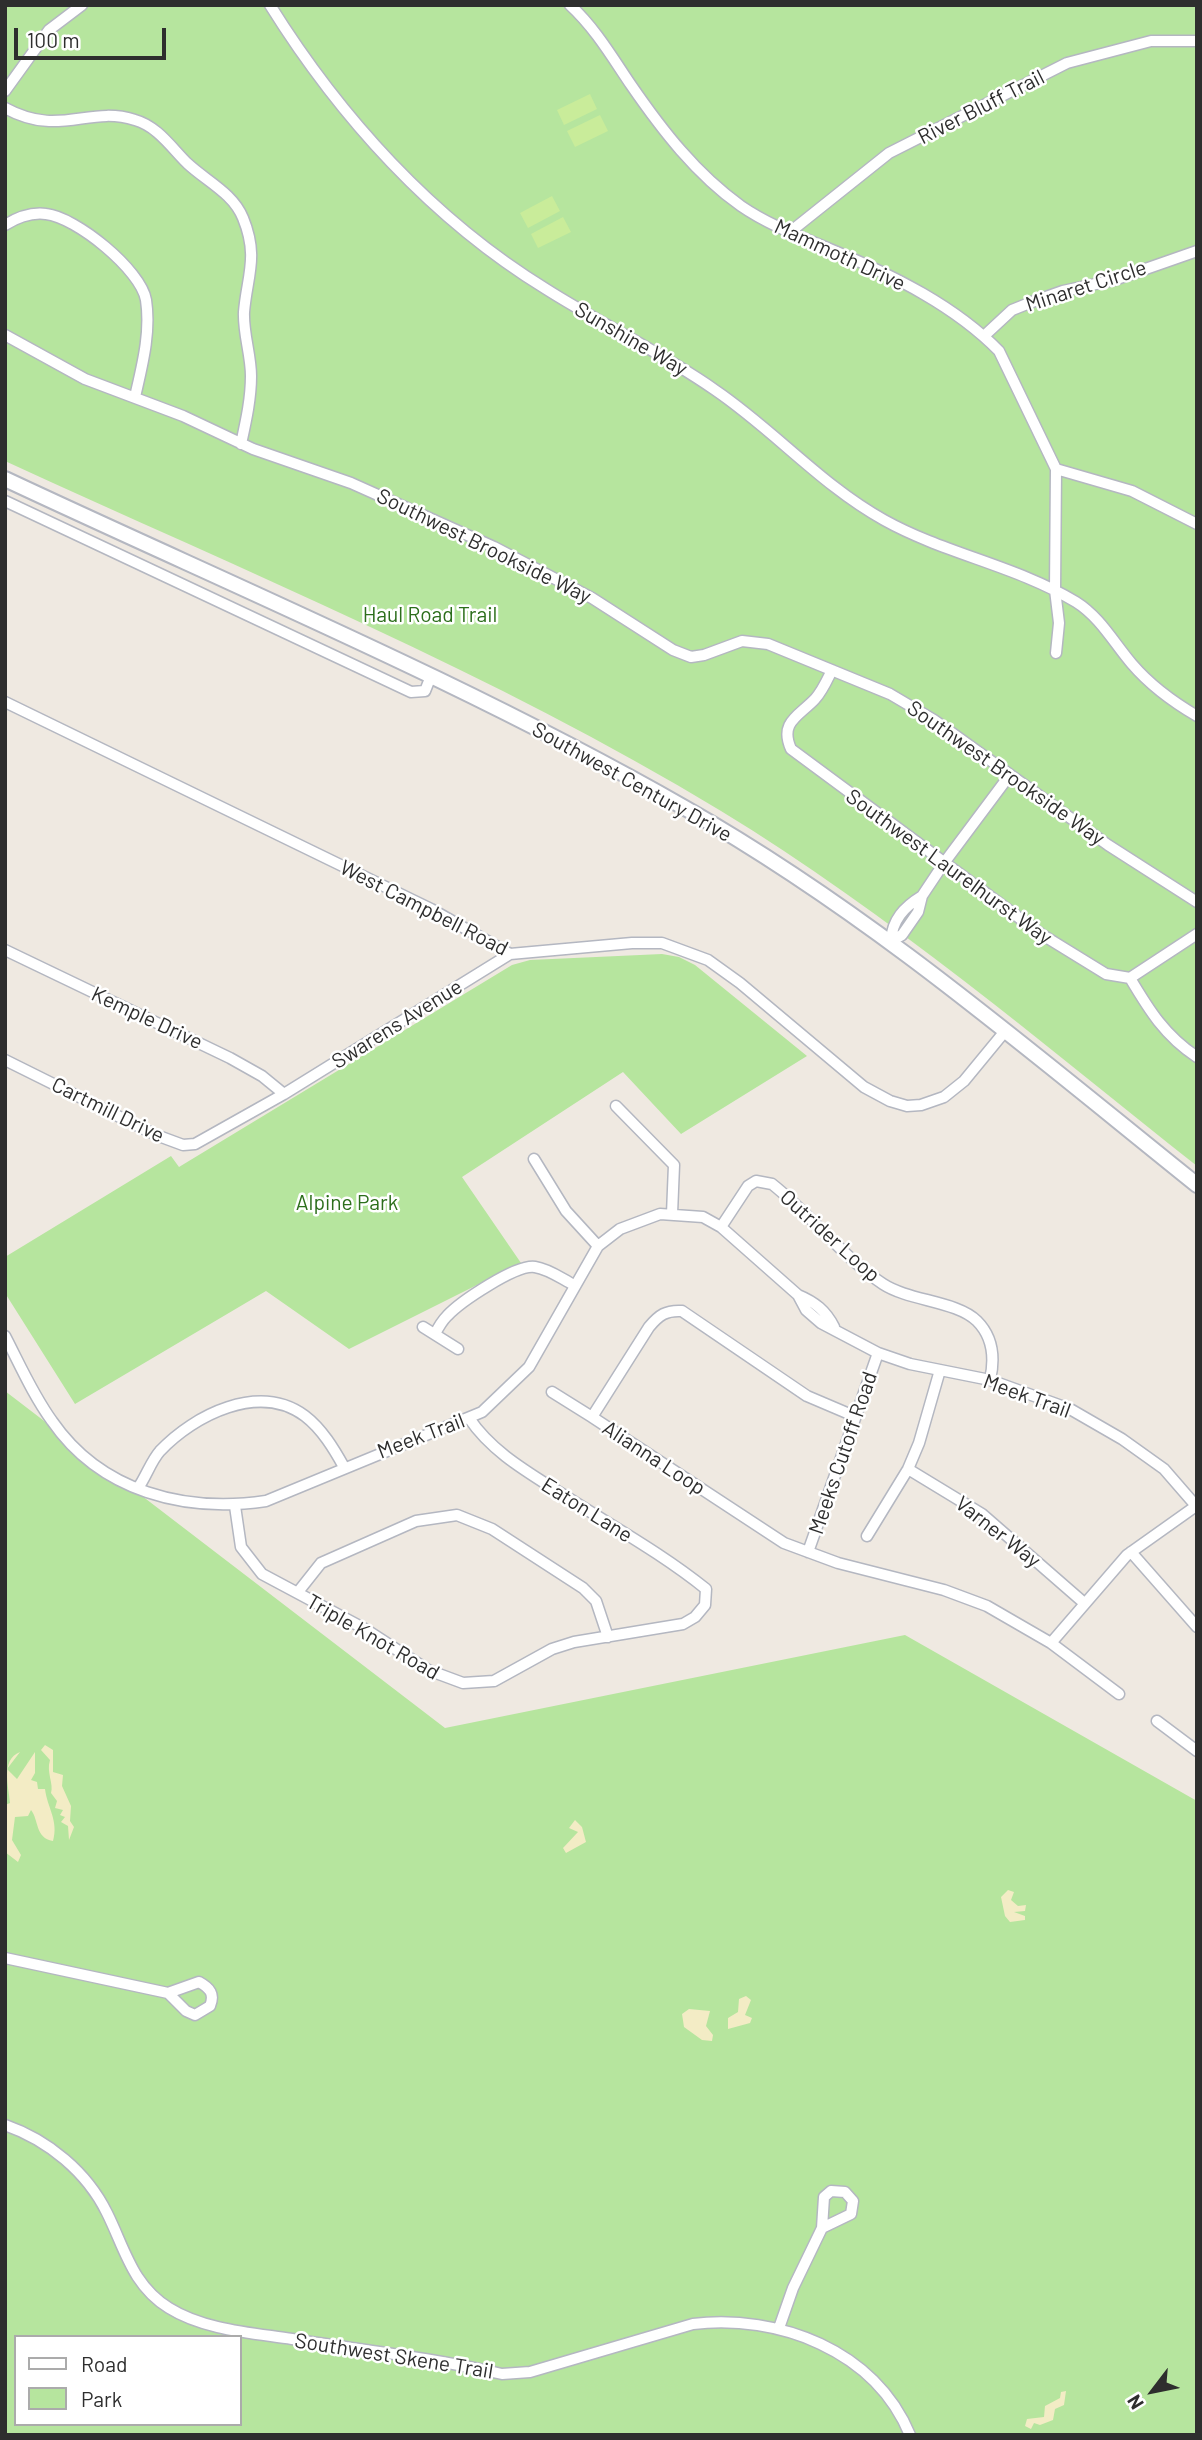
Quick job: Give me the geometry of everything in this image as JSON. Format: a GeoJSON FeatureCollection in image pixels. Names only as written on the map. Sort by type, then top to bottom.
{"type":"FeatureCollection","features":[{"type":"Feature","properties":{"kind":"main road","name":"Southwest Century Drive"},"geometry":{"type":"LineString","coordinates":[[5,479],[431,676],[687,809],[891,941],[1006,1030],[1197,1185]]}},
{"type":"Feature","properties":{"kind":"street"},"geometry":{"type":"LineString","coordinates":[[5,91],[49,30],[82,5]]}},
{"type":"Feature","properties":{"kind":"street","name":"Sunshine Way"},"geometry":{"type":"LineString","coordinates":[[270,5],[309,66],[371,140],[432,203],[483,246],[544,289],[692,374],[728,398],[800,461],[859,506],[906,532],[1055,590]]}},
{"type":"Feature","properties":{"kind":"street","name":"Mammoth Drive"},"geometry":{"type":"LineString","coordinates":[[570,5],[586,21],[659,125],[700,172],[741,205],[790,232],[899,279],[984,336],[999,351],[1056,469],[1055,590],[1059,623],[1056,653]]}},
{"type":"Feature","properties":{"kind":"street","name":"River Bluff Trail"},"geometry":{"type":"LineString","coordinates":[[790,232],[889,153],[1067,63],[1151,41],[1197,41]]}},
{"type":"Feature","properties":{"kind":"street"},"geometry":{"type":"LineString","coordinates":[[5,108],[33,120],[53,124],[107,117],[138,121],[159,133],[192,167],[225,195],[243,216],[251,241],[253,267],[244,312],[251,374],[250,405],[241,444]]}},
{"type":"Feature","properties":{"kind":"street"},"geometry":{"type":"LineString","coordinates":[[5,225],[21,216],[48,214],[81,229],[124,262],[146,298],[146,347],[135,397]]}},
{"type":"Feature","properties":{"kind":"street","name":"Minaret Circle"},"geometry":{"type":"LineString","coordinates":[[984,336],[1012,310],[1032,302],[1063,291],[1114,280],[1197,251]]}},
{"type":"Feature","properties":{"kind":"street","name":"Southwest Brookside Way"},"geometry":{"type":"LineString","coordinates":[[5,335],[85,379],[135,397],[309,471],[351,483],[494,547],[592,598],[673,650],[691,657],[704,655],[742,640],[768,644],[911,705],[1108,845],[1197,902]]}},
{"type":"Feature","properties":{"kind":"street"},"geometry":{"type":"LineString","coordinates":[[1056,469],[1132,491],[1197,524]]}},
{"type":"Feature","properties":{"kind":"street"},"geometry":{"type":"LineString","coordinates":[[5,501],[411,692],[425,691],[431,676]]}},
{"type":"Feature","properties":{"kind":"street"},"geometry":{"type":"LineString","coordinates":[[1055,590],[1080,604],[1097,620],[1149,682],[1197,716]]}},
{"type":"Feature","properties":{"kind":"street","name":"Southwest Laurelhurst Way"},"geometry":{"type":"LineString","coordinates":[[832,670],[814,700],[788,724],[786,733],[791,749],[944,863],[1084,962],[1106,974],[1130,978]]}},
{"type":"Feature","properties":{"kind":"street","name":"West Campbell Road"},"geometry":{"type":"LineString","coordinates":[[5,702],[419,903],[510,954],[632,943],[662,943],[684,949],[708,960],[740,983],[864,1087],[907,1106],[921,1105],[944,1097],[964,1081],[1006,1030]]}},
{"type":"Feature","properties":{"kind":"street"},"geometry":{"type":"LineString","coordinates":[[891,941],[892,926],[908,905],[922,896],[1009,776]]}},
{"type":"Feature","properties":{"kind":"street"},"geometry":{"type":"LineString","coordinates":[[1197,934],[1130,978],[1157,1023],[1169,1037],[1197,1057]]}},
{"type":"Feature","properties":{"kind":"street","name":"Kemple Drive"},"geometry":{"type":"LineString","coordinates":[[5,950],[230,1058],[262,1076],[284,1094]]}},
{"type":"Feature","properties":{"kind":"street","name":"Swarens Avenue"},"geometry":{"type":"LineString","coordinates":[[284,1094],[510,954]]}},
{"type":"Feature","properties":{"kind":"street","name":"Cartmill Drive"},"geometry":{"type":"LineString","coordinates":[[5,1060],[156,1135],[183,1145],[206,1140],[284,1094]]}},
{"type":"Feature","properties":{"kind":"street"},"geometry":{"type":"LineString","coordinates":[[616,1106],[674,1165],[676,1174],[672,1214]]}},
{"type":"Feature","properties":{"kind":"street"},"geometry":{"type":"LineString","coordinates":[[534,1159],[566,1211],[598,1246]]}},
{"type":"Feature","properties":{"kind":"street","name":"Outrider Loop"},"geometry":{"type":"LineString","coordinates":[[721,1227],[748,1186],[755,1181],[772,1184],[882,1283],[932,1304],[956,1308],[979,1322],[991,1343],[990,1380]]}},
{"type":"Feature","properties":{"kind":"street","name":"Meek Trail"},"geometry":{"type":"LineString","coordinates":[[5,1336],[52,1423],[76,1448],[105,1471],[169,1500],[195,1505],[234,1506],[266,1501],[482,1412],[529,1367],[598,1246],[637,1220],[672,1214],[703,1217],[721,1227],[798,1295],[812,1301],[828,1315],[834,1327],[878,1353],[990,1380],[1070,1409],[1122,1439],[1164,1469],[1196,1506]]}},
{"type":"Feature","properties":{"kind":"street"},"geometry":{"type":"LineString","coordinates":[[435,1334],[445,1317],[459,1304],[518,1269],[533,1266],[548,1270],[574,1285]]}},
{"type":"Feature","properties":{"kind":"street","name":"Alianna Loop"},"geometry":{"type":"LineString","coordinates":[[854,1416],[838,1412],[807,1395],[682,1311],[670,1310],[657,1317],[649,1327],[592,1417],[784,1543],[838,1563],[944,1590],[987,1606],[1051,1643],[1119,1694]]}},
{"type":"Feature","properties":{"kind":"street"},"geometry":{"type":"LineString","coordinates":[[423,1327],[458,1349]]}},
{"type":"Feature","properties":{"kind":"street","name":"Meeks Cutoff Road"},"geometry":{"type":"LineString","coordinates":[[808,1552],[878,1353]]}},
{"type":"Feature","properties":{"kind":"street"},"geometry":{"type":"LineString","coordinates":[[867,1536],[908,1469],[919,1443],[940,1370]]}},
{"type":"Feature","properties":{"kind":"street"},"geometry":{"type":"LineString","coordinates":[[552,1392],[592,1417]]}},
{"type":"Feature","properties":{"kind":"street"},"geometry":{"type":"LineString","coordinates":[[138,1488],[159,1453],[184,1431],[228,1406],[268,1401],[303,1415],[324,1436],[344,1467]]}},
{"type":"Feature","properties":{"kind":"street","name":"Eaton Lane"},"geometry":{"type":"LineString","coordinates":[[469,1418],[487,1443],[543,1482],[675,1564],[706,1589],[708,1597]]}},
{"type":"Feature","properties":{"kind":"street","name":"Varner Way"},"geometry":{"type":"LineString","coordinates":[[908,1469],[982,1514],[1083,1602]]}},
{"type":"Feature","properties":{"kind":"street","name":"Triple Knot Road"},"geometry":{"type":"LineString","coordinates":[[234,1506],[241,1547],[262,1574],[298,1592],[313,1604],[365,1629],[428,1670],[463,1683],[494,1681],[552,1648],[683,1624],[695,1617],[708,1597]]}},
{"type":"Feature","properties":{"kind":"street"},"geometry":{"type":"LineString","coordinates":[[1051,1643],[1083,1602],[1131,1552],[1196,1506]]}},
{"type":"Feature","properties":{"kind":"street"},"geometry":{"type":"LineString","coordinates":[[298,1592],[321,1563],[416,1521],[457,1515],[492,1529],[583,1588],[596,1601],[608,1637]]}},
{"type":"Feature","properties":{"kind":"street"},"geometry":{"type":"LineString","coordinates":[[1131,1552],[1197,1627]]}},
{"type":"Feature","properties":{"kind":"street"},"geometry":{"type":"LineString","coordinates":[[1157,1721],[1195,1746]]}},
{"type":"Feature","properties":{"kind":"street"},"geometry":{"type":"LineString","coordinates":[[5,1958],[168,1993]]}},
{"type":"Feature","properties":{"kind":"street","name":"Southwest Skene Trail"},"geometry":{"type":"LineString","coordinates":[[5,2125],[45,2144],[77,2170],[92,2186],[106,2211],[126,2261],[137,2279],[170,2308],[200,2321],[245,2332],[502,2374],[530,2372],[693,2324],[718,2321],[779,2328],[828,2347],[863,2373],[885,2393],[904,2420],[910,2435]]}},
{"type":"Feature","properties":{"kind":"street"},"geometry":{"type":"LineString","coordinates":[[779,2328],[793,2288],[822,2228]]}},
{"type":"Feature","properties":{"kind":"green space","name":"Haul Road Trail"},"geometry":{"type":"Polygon","coordinates":[[[5,5],[1197,5],[1197,1166],[905,936],[784,851],[721,811],[635,761],[458,669],[278,584],[5,461],[5,5]]]}},
{"type":"Feature","properties":{"kind":"green space"},"geometry":{"type":"Polygon","coordinates":[[[590,94],[597,109],[564,125],[557,110],[590,94]]]}},
{"type":"Feature","properties":{"kind":"green space"},"geometry":{"type":"Polygon","coordinates":[[[600,115],[608,131],[575,147],[567,131],[600,115]]]}},
{"type":"Feature","properties":{"kind":"green space"},"geometry":{"type":"Polygon","coordinates":[[[552,196],[560,211],[528,228],[520,213],[552,196]]]}},
{"type":"Feature","properties":{"kind":"green space"},"geometry":{"type":"Polygon","coordinates":[[[563,217],[571,232],[538,248],[531,234],[563,217]]]}},
{"type":"Feature","properties":{"kind":"green space","name":"Alpine Park"},"geometry":{"type":"Polygon","coordinates":[[[662,954],[679,957],[695,965],[807,1056],[681,1134],[623,1072],[462,1177],[521,1263],[349,1349],[266,1291],[75,1404],[5,1293],[5,1257],[171,1156],[179,1167],[512,965],[530,960],[662,954]]]}},
{"type":"Feature","properties":{"kind":"green space"},"geometry":{"type":"Polygon","coordinates":[[[5,1391],[445,1728],[905,1635],[1197,1801],[1196,2435],[5,2435],[5,1391]]]}},
{"type":"Feature","properties":{"kind":"sand"},"geometry":{"type":"Polygon","coordinates":[[[45,1745],[53,1750],[53,1772],[63,1775],[62,1786],[71,1806],[70,1821],[74,1827],[69,1840],[68,1826],[61,1822],[65,1817],[60,1815],[63,1810],[55,1808],[57,1801],[51,1793],[50,1760],[41,1750],[45,1745]]]}},
{"type":"Feature","properties":{"kind":"sand"},"geometry":{"type":"Polygon","coordinates":[[[20,1752],[8,1768],[10,1761],[20,1752]]]}},
{"type":"Feature","properties":{"kind":"sand"},"geometry":{"type":"Polygon","coordinates":[[[35,1752],[35,1773],[31,1780],[37,1782],[38,1789],[45,1789],[55,1827],[53,1841],[40,1833],[31,1810],[28,1816],[15,1817],[12,1840],[21,1855],[18,1862],[5,1852],[5,1805],[10,1803],[8,1770],[17,1779],[35,1752]]]}},
{"type":"Feature","properties":{"kind":"sand"},"geometry":{"type":"Polygon","coordinates":[[[575,1820],[582,1827],[586,1842],[566,1853],[563,1848],[578,1832],[569,1828],[575,1820]]]}},
{"type":"Feature","properties":{"kind":"sand"},"geometry":{"type":"Polygon","coordinates":[[[1008,1890],[1014,1892],[1011,1900],[1018,1906],[1026,1905],[1025,1911],[1014,1912],[1025,1916],[1025,1920],[1010,1922],[1005,1916],[1001,1897],[1008,1890]]]}},
{"type":"Feature","properties":{"kind":"sand"},"geometry":{"type":"Polygon","coordinates":[[[746,1996],[751,2000],[745,2015],[752,2018],[750,2023],[728,2029],[728,2018],[738,2012],[739,1999],[746,1996]]]}},
{"type":"Feature","properties":{"kind":"sand"},"geometry":{"type":"Polygon","coordinates":[[[689,2009],[710,2011],[706,2026],[713,2035],[712,2041],[702,2040],[684,2027],[682,2014],[689,2009]]]}},
{"type":"Feature","properties":{"kind":"sand"},"geometry":{"type":"Polygon","coordinates":[[[1066,2391],[1064,2405],[1055,2409],[1053,2420],[1040,2425],[1034,2423],[1031,2429],[1025,2426],[1027,2419],[1044,2417],[1045,2406],[1060,2398],[1061,2392],[1066,2391]]]}}]}
